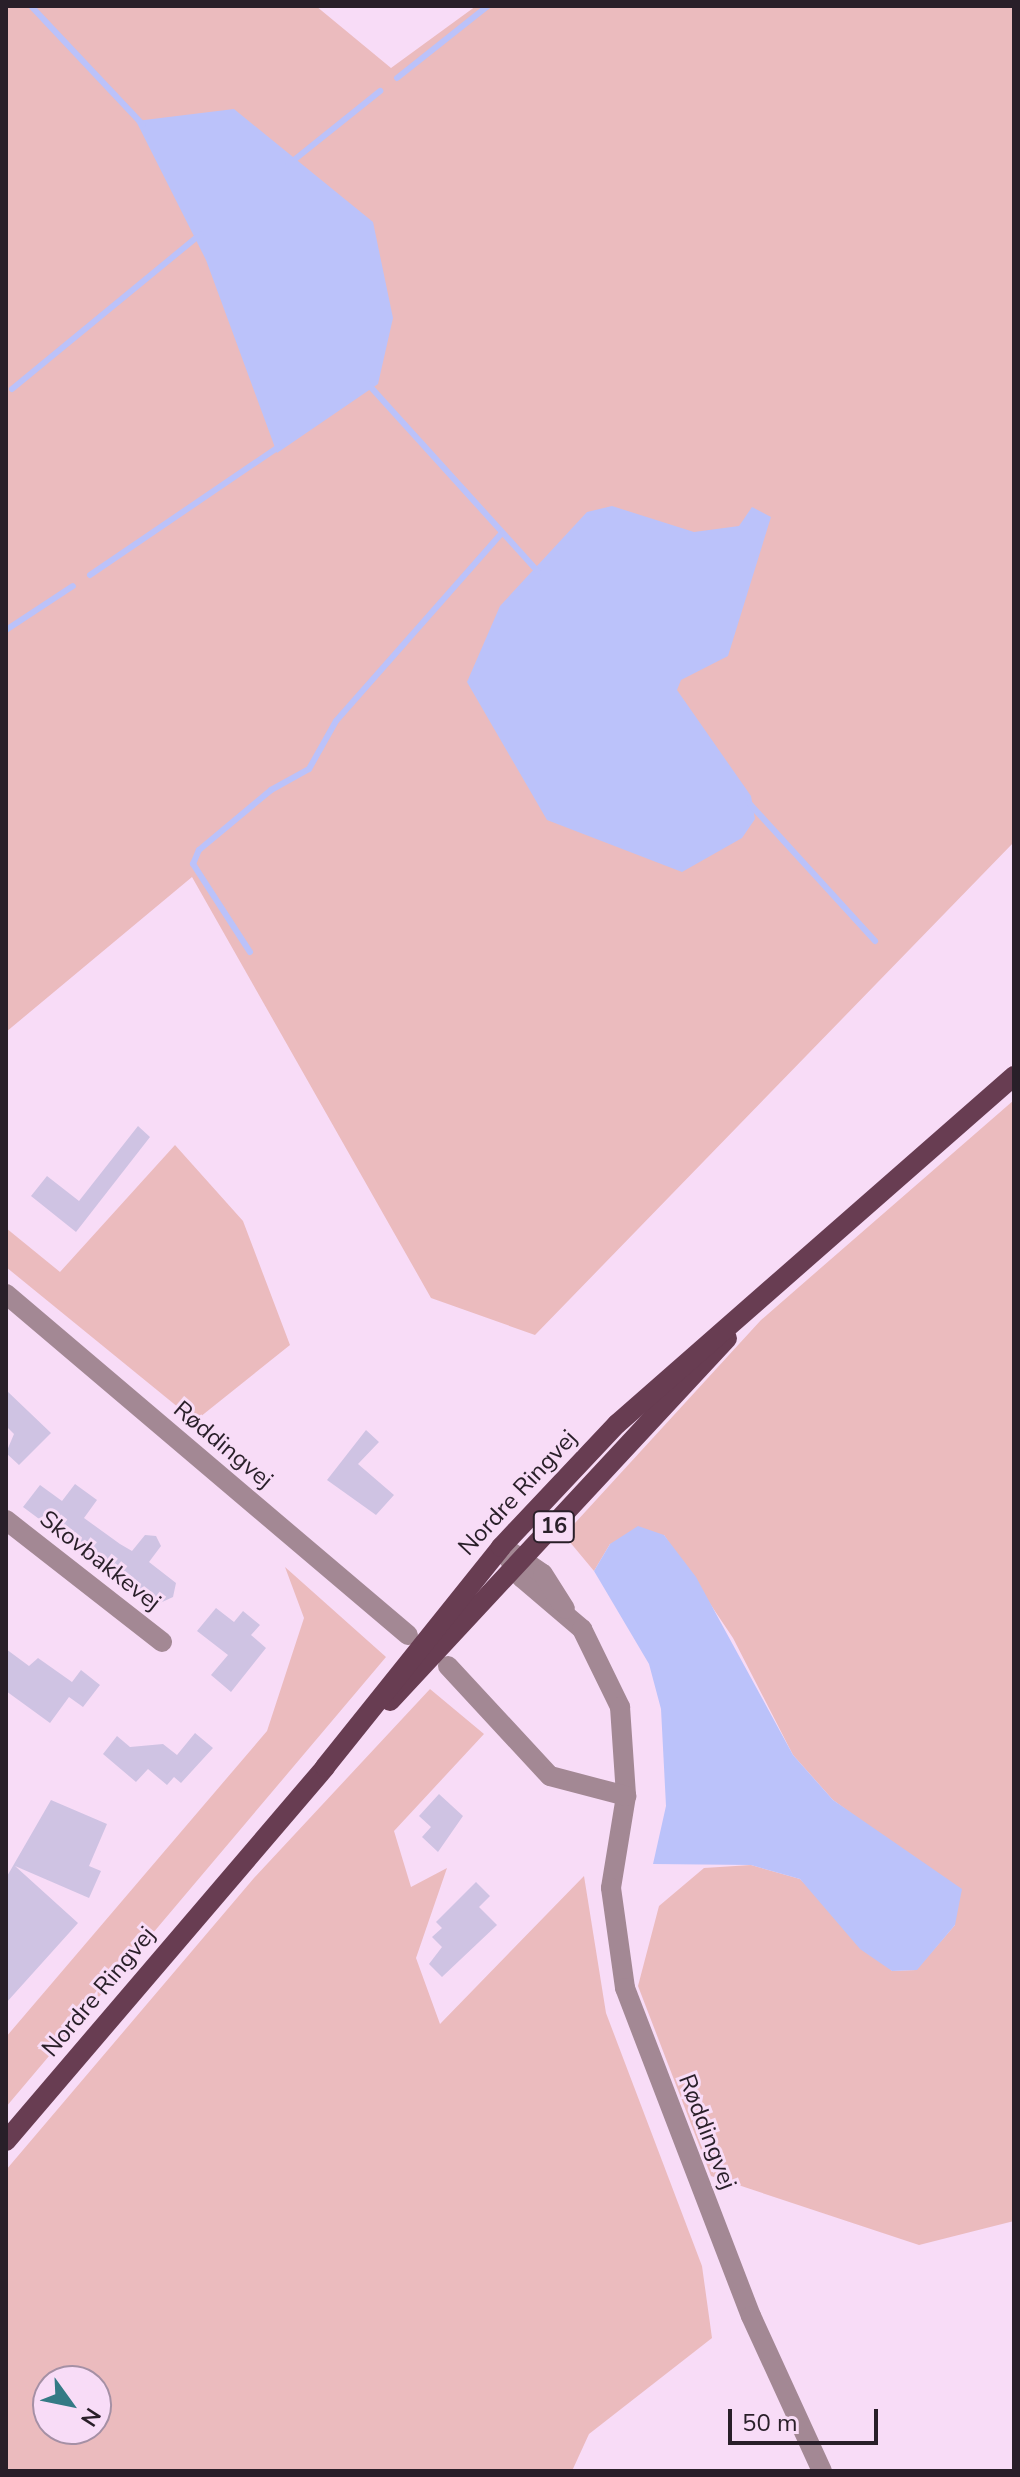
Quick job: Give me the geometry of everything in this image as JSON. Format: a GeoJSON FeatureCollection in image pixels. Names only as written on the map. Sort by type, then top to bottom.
{"type":"FeatureCollection","features":[{"type":"Feature","properties":{"kind":"main road","name":"Nordre Ringvej"},"geometry":{"type":"LineString","coordinates":[[6,2141],[325,1767],[501,1547],[617,1424],[1014,1076]]}},
{"type":"Feature","properties":{"kind":"main road","name":"Nordre Ringvej"},"geometry":{"type":"LineString","coordinates":[[325,1767],[520,1564],[779,1282]]}},
{"type":"Feature","properties":{"kind":"street","name":"Røddingvej"},"geometry":{"type":"LineString","coordinates":[[10,1304],[408,1635]]}},
{"type":"Feature","properties":{"kind":"street","name":"Skovbakkevej"},"geometry":{"type":"LineString","coordinates":[[6,1520],[162,1642]]}},
{"type":"Feature","properties":{"kind":"street","name":"Røddingvej"},"geometry":{"type":"LineString","coordinates":[[501,1547],[569,1616],[607,1672],[620,1707],[626,1796],[611,1888],[625,1988],[751,2316],[822,2471]]}},
{"type":"Feature","properties":{"kind":"street"},"geometry":{"type":"LineString","coordinates":[[448,1666],[550,1776],[626,1796]]}},
{"type":"Feature","properties":{"kind":"shaded area"},"geometry":{"type":"Polygon","coordinates":[[[6,6],[316,6],[391,68],[476,6],[1014,6],[1014,842],[535,1335],[431,1298],[192,877],[6,1032],[6,6]]]}},
{"type":"Feature","properties":{"kind":"shaded area"},"geometry":{"type":"Polygon","coordinates":[[[1014,1100],[1014,2221],[919,2245],[711,2176],[638,1986],[659,1906],[704,1868],[751,1865],[800,1879],[892,1971],[916,1970],[955,1925],[874,1830],[833,1800],[793,1755],[733,1638],[664,1535],[610,1544],[594,1571],[564,1535],[761,1320],[1014,1100]]]}},
{"type":"Feature","properties":{"kind":"shaded area"},"geometry":{"type":"Polygon","coordinates":[[[175,1145],[243,1221],[290,1345],[195,1421],[6,1267],[6,1228],[60,1272],[175,1145]]]}},
{"type":"Feature","properties":{"kind":"shaded area"},"geometry":{"type":"Polygon","coordinates":[[[285,1567],[386,1657],[6,2107],[6,2037],[267,1731],[304,1618],[285,1567]]]}},
{"type":"Feature","properties":{"kind":"shaded area"},"geometry":{"type":"Polygon","coordinates":[[[430,1689],[484,1734],[394,1831],[411,1887],[447,1868],[416,1958],[440,2024],[584,1876],[606,2013],[702,2266],[712,2338],[589,2434],[572,2471],[6,2471],[6,2170],[254,1878],[430,1689]]]}},
{"type":"Feature","properties":{"kind":"water"},"geometry":{"type":"Polygon","coordinates":[[[234,109],[373,222],[393,318],[378,384],[277,453],[206,260],[136,121],[234,109]]]}},
{"type":"Feature","properties":{"kind":"water"},"geometry":{"type":"Polygon","coordinates":[[[612,506],[694,532],[739,526],[752,507],[771,517],[728,656],[681,680],[677,690],[751,796],[755,819],[742,838],[682,872],[547,820],[467,682],[500,606],[587,512],[612,506]]]}},
{"type":"Feature","properties":{"kind":"water"},"geometry":{"type":"Polygon","coordinates":[[[638,1526],[664,1535],[696,1577],[793,1755],[833,1800],[962,1889],[955,1925],[917,1970],[892,1971],[860,1949],[800,1879],[751,1865],[653,1864],[666,1806],[661,1709],[649,1664],[594,1571],[610,1544],[638,1526]]]}},
{"type":"Feature","properties":{"kind":"building"},"geometry":{"type":"Polygon","coordinates":[[[138,1126],[150,1137],[76,1232],[31,1196],[47,1176],[79,1201],[138,1126]]]}},
{"type":"Feature","properties":{"kind":"building"},"geometry":{"type":"Polygon","coordinates":[[[6,1390],[51,1433],[19,1465],[6,1453],[14,1434],[6,1426],[6,1390]]]}},
{"type":"Feature","properties":{"kind":"building"},"geometry":{"type":"Polygon","coordinates":[[[366,1430],[379,1442],[358,1464],[394,1495],[376,1515],[327,1480],[366,1430]]]}},
{"type":"Feature","properties":{"kind":"building"},"geometry":{"type":"Polygon","coordinates":[[[75,1484],[97,1500],[84,1518],[120,1544],[132,1551],[145,1535],[156,1536],[161,1546],[149,1562],[176,1583],[173,1597],[160,1603],[116,1578],[92,1551],[89,1556],[23,1507],[40,1485],[62,1501],[75,1484]]]}},
{"type":"Feature","properties":{"kind":"building"},"geometry":{"type":"Polygon","coordinates":[[[216,1608],[234,1622],[243,1611],[260,1625],[251,1635],[266,1648],[231,1692],[211,1675],[228,1655],[197,1631],[216,1608]]]}},
{"type":"Feature","properties":{"kind":"building"},"geometry":{"type":"Polygon","coordinates":[[[6,1649],[29,1666],[38,1658],[72,1682],[81,1670],[100,1685],[83,1707],[69,1697],[50,1723],[6,1691],[6,1649]]]}},
{"type":"Feature","properties":{"kind":"building"},"geometry":{"type":"Polygon","coordinates":[[[195,1733],[213,1748],[181,1783],[174,1777],[167,1785],[148,1769],[136,1782],[103,1754],[117,1736],[130,1747],[163,1744],[177,1755],[195,1733]]]}},
{"type":"Feature","properties":{"kind":"building"},"geometry":{"type":"Polygon","coordinates":[[[439,1794],[463,1816],[438,1852],[422,1837],[431,1827],[419,1816],[439,1794]]]}},
{"type":"Feature","properties":{"kind":"building"},"geometry":{"type":"Polygon","coordinates":[[[51,1800],[107,1824],[89,1866],[101,1871],[89,1898],[15,1866],[78,1923],[6,2003],[6,1878],[51,1800]]]}},
{"type":"Feature","properties":{"kind":"building"},"geometry":{"type":"Polygon","coordinates":[[[476,1882],[490,1896],[479,1907],[497,1925],[442,1977],[429,1964],[442,1947],[432,1937],[442,1928],[436,1922],[476,1882]]]}},
{"type":"Feature","properties":{"kind":"waterway"},"geometry":{"type":"LineString","coordinates":[[31,6],[143,125]]}},
{"type":"Feature","properties":{"kind":"waterway"},"geometry":{"type":"LineString","coordinates":[[397,78],[488,6]]}},
{"type":"Feature","properties":{"kind":"waterway"},"geometry":{"type":"LineString","coordinates":[[289,164],[380,91]]}},
{"type":"Feature","properties":{"kind":"waterway"},"geometry":{"type":"LineString","coordinates":[[12,389],[201,234]]}},
{"type":"Feature","properties":{"kind":"waterway"},"geometry":{"type":"LineString","coordinates":[[367,383],[539,573]]}},
{"type":"Feature","properties":{"kind":"waterway"},"geometry":{"type":"LineString","coordinates":[[90,575],[278,447]]}},
{"type":"Feature","properties":{"kind":"waterway"},"geometry":{"type":"LineString","coordinates":[[250,952],[193,864],[199,850],[271,790],[309,769],[336,721],[502,533]]}},
{"type":"Feature","properties":{"kind":"waterway"},"geometry":{"type":"LineString","coordinates":[[6,630],[73,586]]}},
{"type":"Feature","properties":{"kind":"waterway"},"geometry":{"type":"LineString","coordinates":[[749,803],[875,941]]}}]}
